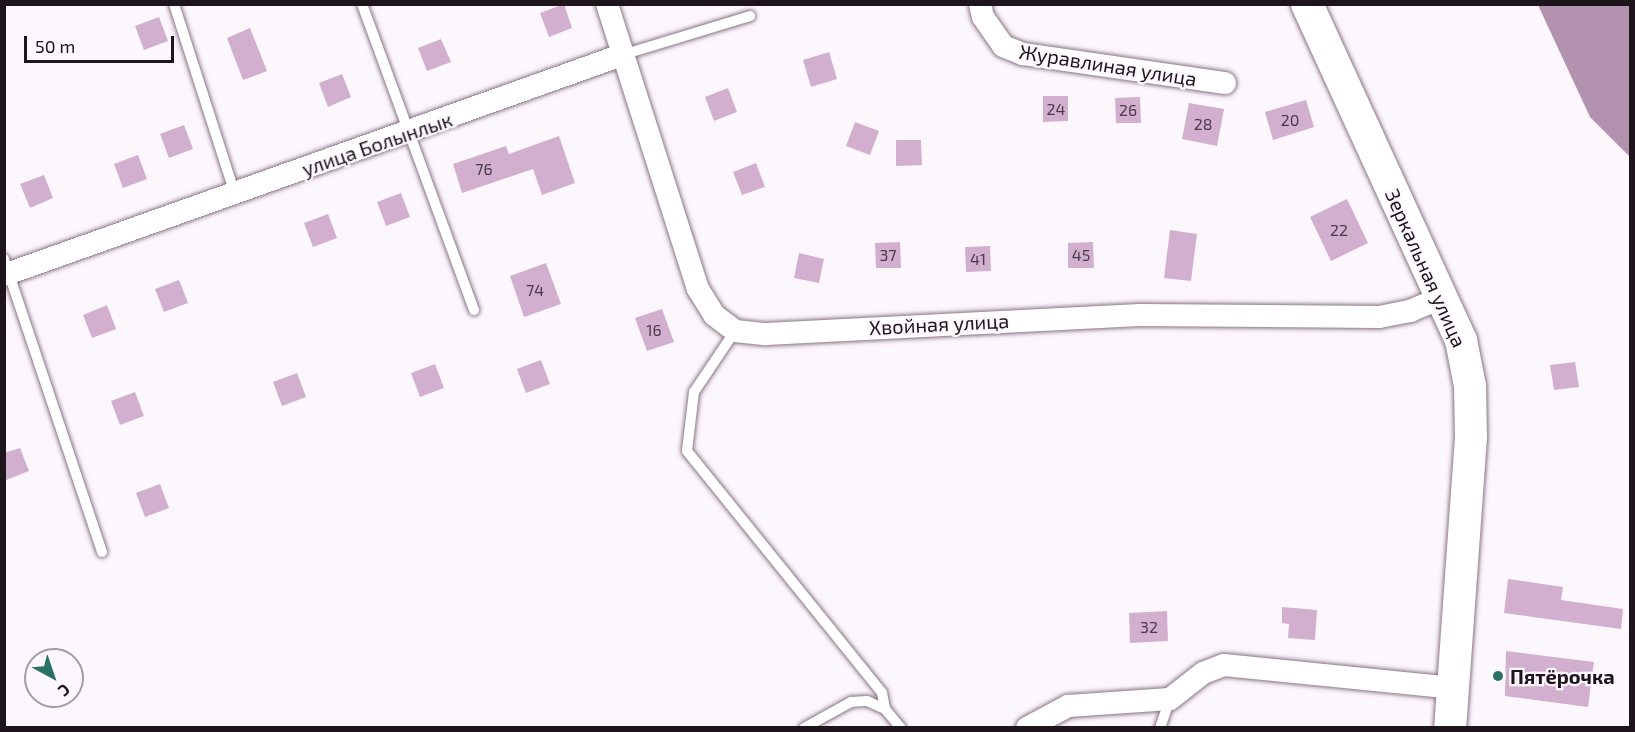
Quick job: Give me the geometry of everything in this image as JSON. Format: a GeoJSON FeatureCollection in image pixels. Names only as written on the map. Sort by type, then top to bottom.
{"type":"FeatureCollection","features":[{"type":"Feature","properties":{"kind":"street"},"geometry":{"type":"LineString","coordinates":[[607,4],[622,55],[663,171],[698,289],[714,315],[735,331]]}},
{"type":"Feature","properties":{"kind":"street","name":"Журавлиная улица"},"geometry":{"type":"LineString","coordinates":[[980,4],[983,17],[1003,46],[1023,54],[1225,83]]}},
{"type":"Feature","properties":{"kind":"street","name":"Зеркальная улица"},"geometry":{"type":"LineString","coordinates":[[1307,4],[1461,340],[1470,386],[1471,437],[1450,728]]}},
{"type":"Feature","properties":{"kind":"street","name":"улица Болынлык"},"geometry":{"type":"LineString","coordinates":[[6,269],[235,194],[408,134],[622,55]]}},
{"type":"Feature","properties":{"kind":"street","name":"Хвойная улица"},"geometry":{"type":"LineString","coordinates":[[735,331],[766,334],[1140,315],[1379,317],[1410,311],[1443,297]]}},
{"type":"Feature","properties":{"kind":"street"},"geometry":{"type":"LineString","coordinates":[[1027,728],[1068,706],[1170,699],[1203,673],[1224,665],[1453,688]]}},
{"type":"Feature","properties":{"kind":"lane"},"geometry":{"type":"LineString","coordinates":[[174,4],[235,194]]}},
{"type":"Feature","properties":{"kind":"lane"},"geometry":{"type":"LineString","coordinates":[[362,4],[474,310]]}},
{"type":"Feature","properties":{"kind":"lane","name":"улица Болынлык"},"geometry":{"type":"LineString","coordinates":[[622,55],[750,16]]}},
{"type":"Feature","properties":{"kind":"lane"},"geometry":{"type":"LineString","coordinates":[[6,269],[102,552]]}},
{"type":"Feature","properties":{"kind":"lane"},"geometry":{"type":"LineString","coordinates":[[735,331],[694,393],[687,451],[882,693],[885,709]]}},
{"type":"Feature","properties":{"kind":"lane"},"geometry":{"type":"LineString","coordinates":[[1160,728],[1170,699]]}},
{"type":"Feature","properties":{"kind":"lane"},"geometry":{"type":"LineString","coordinates":[[804,728],[851,702],[867,701],[885,709],[902,728]]}},
{"type":"Feature","properties":{"kind":"shaded area"},"geometry":{"type":"Polygon","coordinates":[[[1538,5],[1630,5],[1630,157],[1590,117],[1538,5]]]}},
{"type":"Feature","properties":{"kind":"building"},"geometry":{"type":"Polygon","coordinates":[[[564,4],[572,28],[549,37],[540,13],[564,4]]]}},
{"type":"Feature","properties":{"kind":"building"},"geometry":{"type":"Polygon","coordinates":[[[159,17],[168,41],[144,50],[135,26],[159,17]]]}},
{"type":"Feature","properties":{"kind":"building"},"geometry":{"type":"Polygon","coordinates":[[[250,28],[267,71],[243,80],[227,38],[250,28]]]}},
{"type":"Feature","properties":{"kind":"building"},"geometry":{"type":"Polygon","coordinates":[[[441,39],[451,62],[427,71],[418,48],[441,39]]]}},
{"type":"Feature","properties":{"kind":"building"},"geometry":{"type":"Polygon","coordinates":[[[829,52],[837,79],[811,87],[803,60],[829,52]]]}},
{"type":"Feature","properties":{"kind":"building"},"geometry":{"type":"Polygon","coordinates":[[[342,74],[351,97],[328,107],[319,83],[342,74]]]}},
{"type":"Feature","properties":{"kind":"building"},"geometry":{"type":"Polygon","coordinates":[[[728,88],[737,112],[714,121],[705,97],[728,88]]]}},
{"type":"Feature","properties":{"kind":"building"},"geometry":{"type":"Polygon","coordinates":[[[1043,96],[1068,96],[1068,121],[1043,122],[1043,96]]]}},
{"type":"Feature","properties":{"kind":"building"},"geometry":{"type":"Polygon","coordinates":[[[1140,97],[1141,123],[1116,123],[1115,98],[1140,97]]]}},
{"type":"Feature","properties":{"kind":"building"},"geometry":{"type":"Polygon","coordinates":[[[1306,100],[1314,127],[1273,140],[1265,112],[1306,100]]]}},
{"type":"Feature","properties":{"kind":"building"},"geometry":{"type":"Polygon","coordinates":[[[1189,103],[1224,109],[1217,146],[1182,139],[1189,103]]]}},
{"type":"Feature","properties":{"kind":"building"},"geometry":{"type":"Polygon","coordinates":[[[855,122],[879,131],[870,155],[846,146],[855,122]]]}},
{"type":"Feature","properties":{"kind":"building"},"geometry":{"type":"Polygon","coordinates":[[[184,125],[193,149],[169,158],[160,134],[184,125]]]}},
{"type":"Feature","properties":{"kind":"building"},"geometry":{"type":"Polygon","coordinates":[[[559,136],[575,183],[542,195],[533,169],[462,193],[453,164],[506,146],[509,154],[559,136]]]}},
{"type":"Feature","properties":{"kind":"building"},"geometry":{"type":"Polygon","coordinates":[[[896,140],[921,140],[922,165],[896,166],[896,140]]]}},
{"type":"Feature","properties":{"kind":"building"},"geometry":{"type":"Polygon","coordinates":[[[138,155],[147,179],[123,188],[114,164],[138,155]]]}},
{"type":"Feature","properties":{"kind":"building"},"geometry":{"type":"Polygon","coordinates":[[[756,163],[765,187],[742,195],[733,172],[756,163]]]}},
{"type":"Feature","properties":{"kind":"building"},"geometry":{"type":"Polygon","coordinates":[[[44,175],[53,198],[30,208],[20,184],[44,175]]]}},
{"type":"Feature","properties":{"kind":"building"},"geometry":{"type":"Polygon","coordinates":[[[401,193],[410,217],[386,226],[377,202],[401,193]]]}},
{"type":"Feature","properties":{"kind":"building"},"geometry":{"type":"Polygon","coordinates":[[[1347,199],[1368,243],[1331,261],[1310,217],[1347,199]]]}},
{"type":"Feature","properties":{"kind":"building"},"geometry":{"type":"Polygon","coordinates":[[[328,214],[337,238],[313,247],[304,223],[328,214]]]}},
{"type":"Feature","properties":{"kind":"building"},"geometry":{"type":"Polygon","coordinates":[[[1170,230],[1197,234],[1191,281],[1164,278],[1170,230]]]}},
{"type":"Feature","properties":{"kind":"building"},"geometry":{"type":"Polygon","coordinates":[[[900,242],[901,268],[876,268],[875,243],[900,242]]]}},
{"type":"Feature","properties":{"kind":"building"},"geometry":{"type":"Polygon","coordinates":[[[1093,242],[1094,268],[1068,268],[1068,243],[1093,242]]]}},
{"type":"Feature","properties":{"kind":"building"},"geometry":{"type":"Polygon","coordinates":[[[990,246],[991,271],[966,272],[965,247],[990,246]]]}},
{"type":"Feature","properties":{"kind":"building"},"geometry":{"type":"Polygon","coordinates":[[[799,253],[824,259],[819,283],[794,278],[799,253]]]}},
{"type":"Feature","properties":{"kind":"building"},"geometry":{"type":"Polygon","coordinates":[[[546,263],[561,304],[524,317],[510,276],[546,263]]]}},
{"type":"Feature","properties":{"kind":"building"},"geometry":{"type":"Polygon","coordinates":[[[179,280],[188,303],[164,312],[155,289],[179,280]]]}},
{"type":"Feature","properties":{"kind":"building"},"geometry":{"type":"Polygon","coordinates":[[[107,305],[116,329],[92,338],[83,315],[107,305]]]}},
{"type":"Feature","properties":{"kind":"building"},"geometry":{"type":"Polygon","coordinates":[[[662,309],[674,342],[647,351],[635,318],[662,309]]]}},
{"type":"Feature","properties":{"kind":"building"},"geometry":{"type":"Polygon","coordinates":[[[541,360],[550,384],[526,393],[517,369],[541,360]]]}},
{"type":"Feature","properties":{"kind":"building"},"geometry":{"type":"Polygon","coordinates":[[[1575,362],[1579,387],[1554,390],[1550,365],[1575,362]]]}},
{"type":"Feature","properties":{"kind":"building"},"geometry":{"type":"Polygon","coordinates":[[[435,364],[444,388],[420,397],[411,373],[435,364]]]}},
{"type":"Feature","properties":{"kind":"building"},"geometry":{"type":"Polygon","coordinates":[[[297,373],[306,397],[282,406],[273,382],[297,373]]]}},
{"type":"Feature","properties":{"kind":"building"},"geometry":{"type":"Polygon","coordinates":[[[135,392],[144,416],[120,425],[111,401],[135,392]]]}},
{"type":"Feature","properties":{"kind":"building"},"geometry":{"type":"Polygon","coordinates":[[[20,448],[29,471],[4,481],[4,453],[20,448]]]}},
{"type":"Feature","properties":{"kind":"building"},"geometry":{"type":"Polygon","coordinates":[[[160,484],[169,508],[145,517],[136,493],[160,484]]]}},
{"type":"Feature","properties":{"kind":"building"},"geometry":{"type":"Polygon","coordinates":[[[1508,579],[1563,587],[1561,600],[1623,609],[1621,629],[1504,613],[1508,579]]]}},
{"type":"Feature","properties":{"kind":"building"},"geometry":{"type":"Polygon","coordinates":[[[1282,607],[1317,610],[1315,640],[1288,638],[1289,624],[1282,623],[1282,607]]]}},
{"type":"Feature","properties":{"kind":"building"},"geometry":{"type":"Polygon","coordinates":[[[1167,611],[1168,641],[1130,643],[1129,613],[1167,611]]]}},
{"type":"Feature","properties":{"kind":"building"},"geometry":{"type":"Polygon","coordinates":[[[1506,651],[1594,662],[1588,707],[1505,696],[1506,651]]]}},
{"type":"Feature","properties":{"kind":"place","name":"Пятёрочка"},"geometry":{"type":"Point","coordinates":[1498,676]}}]}
